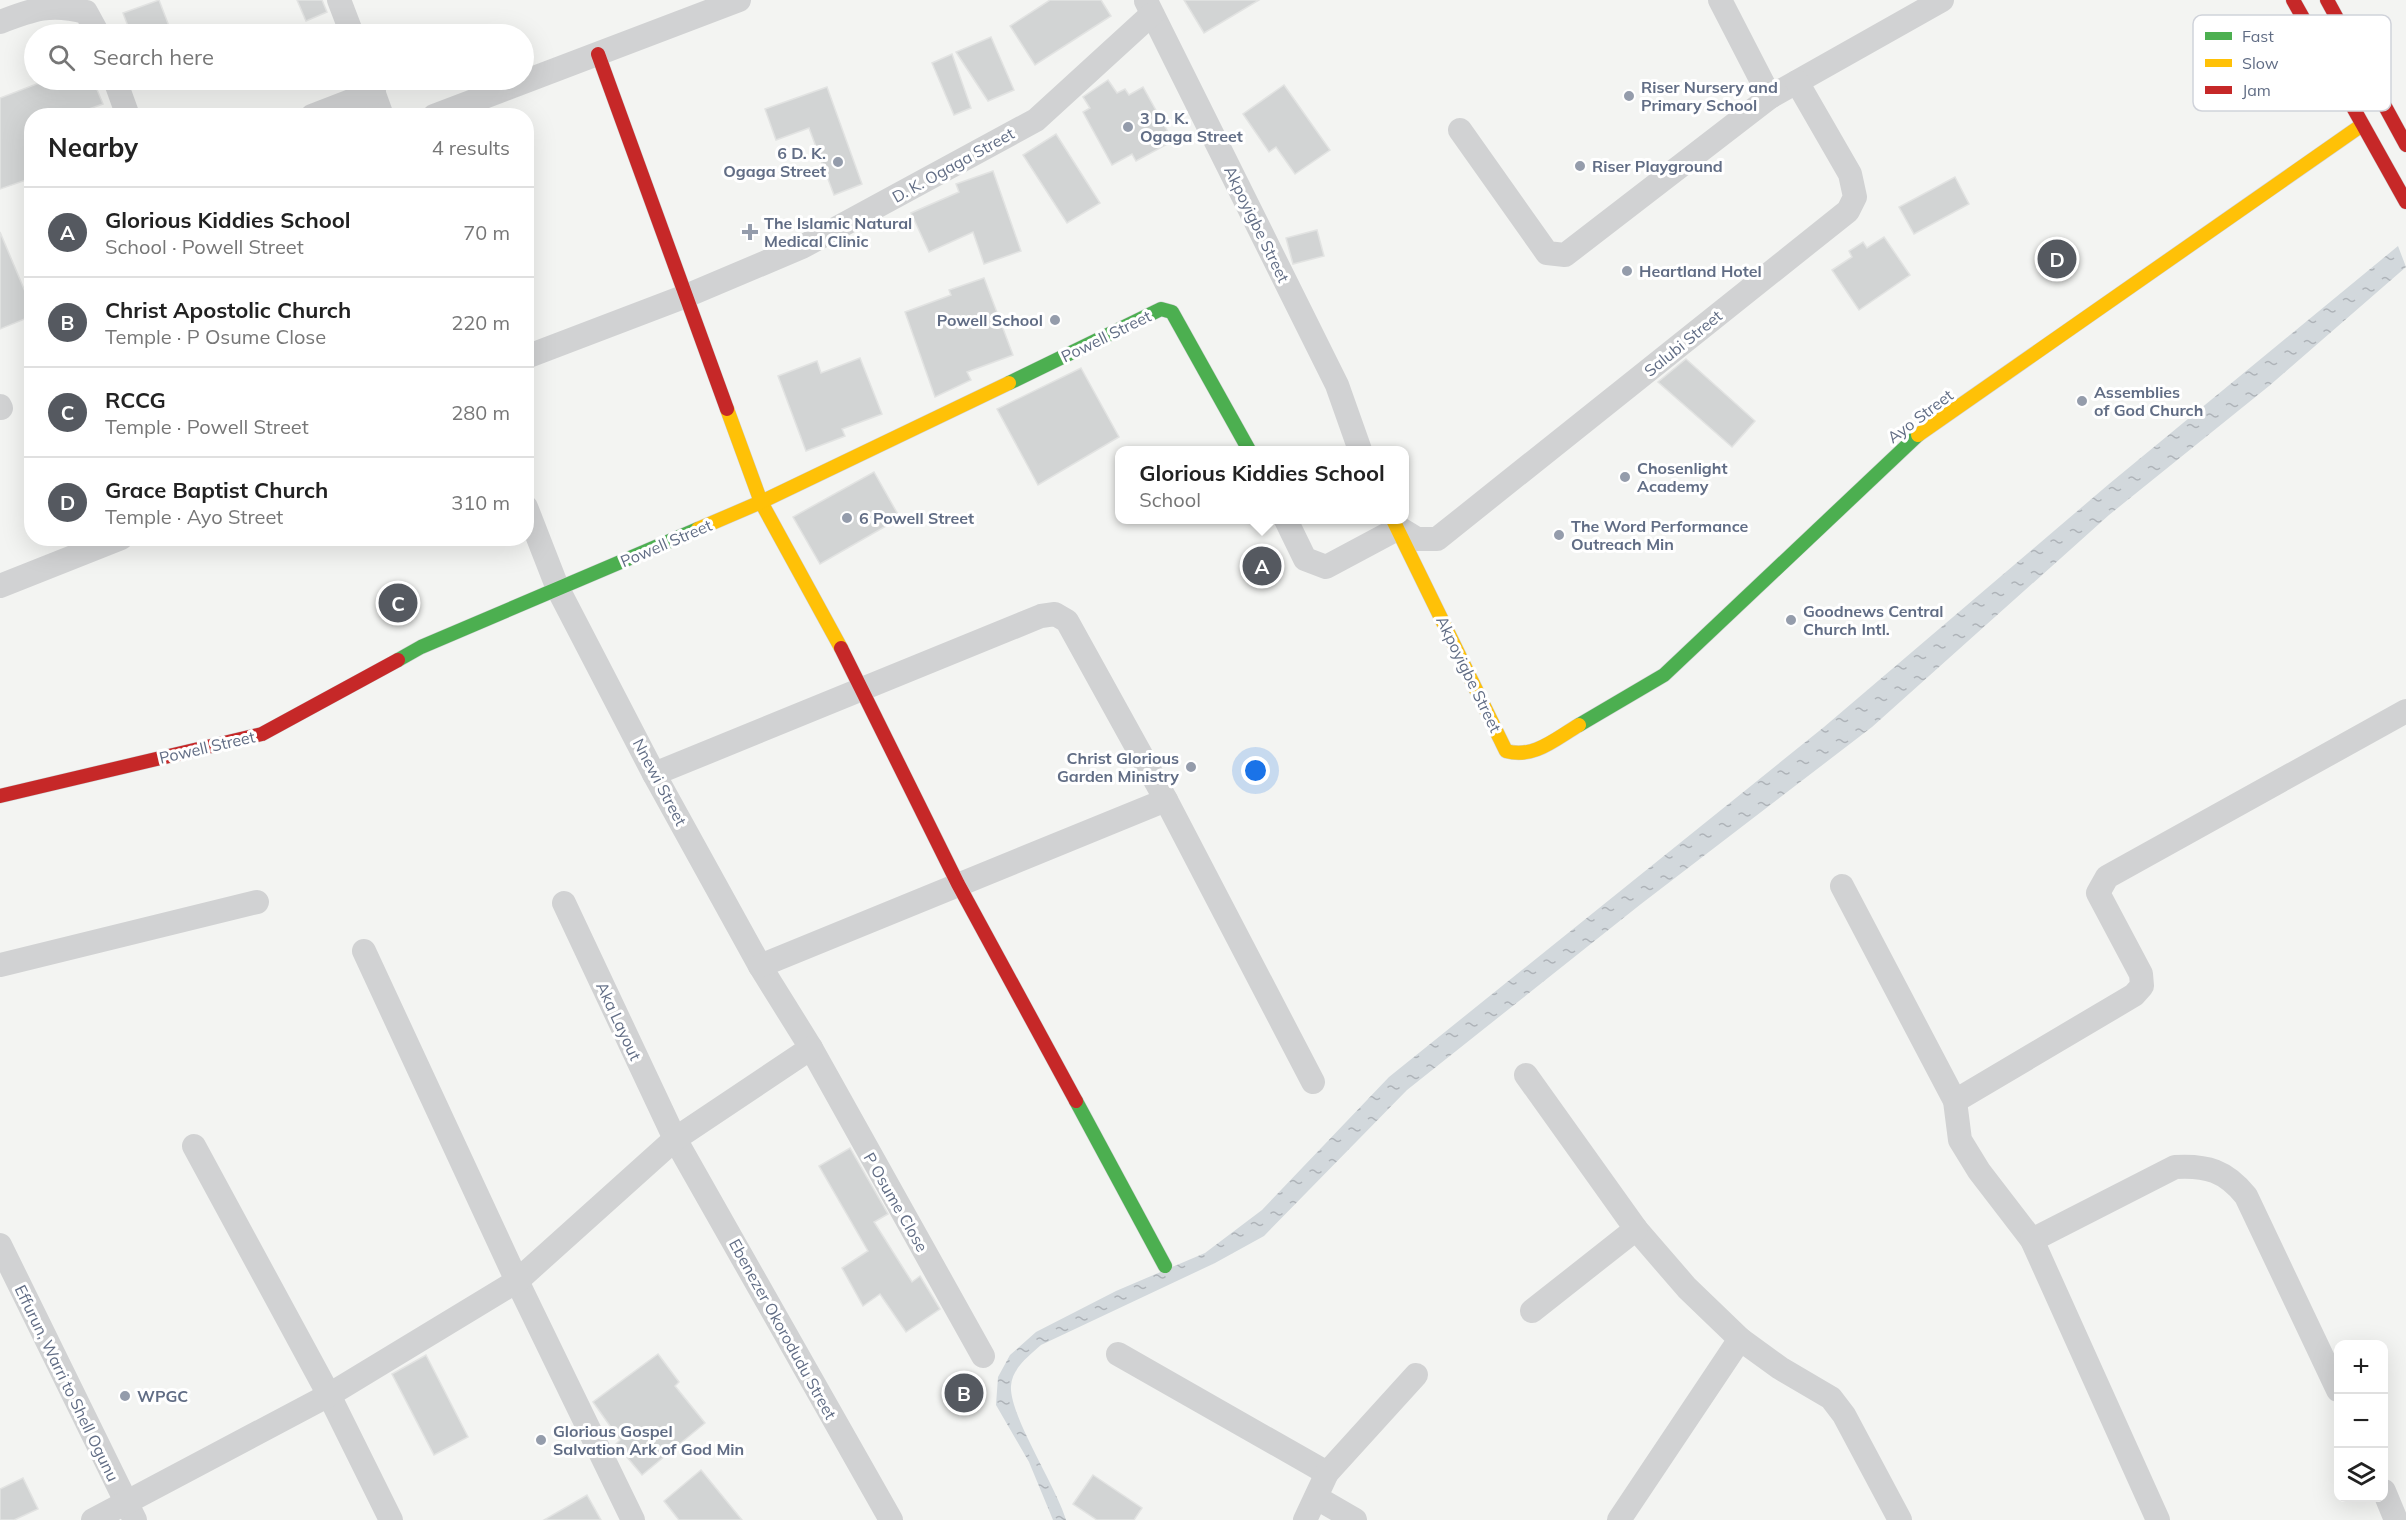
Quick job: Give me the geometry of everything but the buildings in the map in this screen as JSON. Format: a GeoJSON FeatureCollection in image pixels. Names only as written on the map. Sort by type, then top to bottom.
{"type":"FeatureCollection","features":[{"type":"Feature","properties":{"kind":"main road"},"geometry":{"type":"LineString","coordinates":[[2293,0],[2301,15]]}},
{"type":"Feature","properties":{"kind":"main road"},"geometry":{"type":"LineString","coordinates":[[2327,0],[2335,15]]}},
{"type":"Feature","properties":{"kind":"main road"},"geometry":{"type":"LineString","coordinates":[[598,54],[761,502],[864,689],[958,884],[1165,1266]]}},
{"type":"Feature","properties":{"kind":"main road"},"geometry":{"type":"LineString","coordinates":[[2354,111],[2406,202]]}},
{"type":"Feature","properties":{"kind":"main road"},"geometry":{"type":"LineString","coordinates":[[2387,111],[2406,145]]}},
{"type":"Feature","properties":{"kind":"main road","name":"Ayo Street"},"geometry":{"type":"LineString","coordinates":[[1520,755],[1535,751],[1664,675],[1908,442],[2362,125]]}},
{"type":"Feature","properties":{"kind":"main road","name":"Powell Street"},"geometry":{"type":"LineString","coordinates":[[0,796],[262,734],[421,647],[761,502],[1161,309],[1172,312],[1247,446]]}},
{"type":"Feature","properties":{"kind":"main road","name":"Akpoyigbe Street"},"geometry":{"type":"LineString","coordinates":[[1396,524],[1506,751],[1520,755]]}},
{"type":"Feature","properties":{"kind":"street"},"geometry":{"type":"LineString","coordinates":[[339,0],[348,24]]}},
{"type":"Feature","properties":{"kind":"street"},"geometry":{"type":"LineString","coordinates":[[534,78],[740,0]]}},
{"type":"Feature","properties":{"kind":"street"},"geometry":{"type":"LineString","coordinates":[[1720,0],[1770,97]]}},
{"type":"Feature","properties":{"kind":"street"},"geometry":{"type":"LineString","coordinates":[[1460,130],[1547,253],[1556,256],[1565,255],[1770,97],[1942,0]]}},
{"type":"Feature","properties":{"kind":"street"},"geometry":{"type":"LineString","coordinates":[[0,22],[29,11],[60,5],[86,12],[93,24]]}},
{"type":"Feature","properties":{"kind":"street","name":"D. K. Ogaga Street"},"geometry":{"type":"LineString","coordinates":[[534,354],[686,296],[802,247],[1036,120],[1149,7]]}},
{"type":"Feature","properties":{"kind":"street","name":"Akpoyigbe Street"},"geometry":{"type":"LineString","coordinates":[[1149,7],[1337,385],[1359,446]]}},
{"type":"Feature","properties":{"kind":"street","name":"Salubi Street"},"geometry":{"type":"LineString","coordinates":[[1396,524],[1417,539],[1437,539],[1848,210],[1855,197],[1850,174],[1797,82]]}},
{"type":"Feature","properties":{"kind":"street"},"geometry":{"type":"LineString","coordinates":[[119,90],[125,108]]}},
{"type":"Feature","properties":{"kind":"street"},"geometry":{"type":"LineString","coordinates":[[328,108],[363,90]]}},
{"type":"Feature","properties":{"kind":"street"},"geometry":{"type":"LineString","coordinates":[[372,90],[379,108]]}},
{"type":"Feature","properties":{"kind":"street"},"geometry":{"type":"LineString","coordinates":[[455,108],[503,90]]}},
{"type":"Feature","properties":{"kind":"street"},"geometry":{"type":"LineString","coordinates":[[1288,524],[1305,559],[1326,567],[1396,524]]}},
{"type":"Feature","properties":{"kind":"street","name":"Nnewi Street"},"geometry":{"type":"LineString","coordinates":[[534,528],[558,589],[654,774],[760,966],[810,1048]]}},
{"type":"Feature","properties":{"kind":"street"},"geometry":{"type":"LineString","coordinates":[[0,586],[101,546]]}},
{"type":"Feature","properties":{"kind":"street"},"geometry":{"type":"LineString","coordinates":[[654,774],[1041,616],[1055,614],[1067,621],[1166,800],[1312,1082]]}},
{"type":"Feature","properties":{"kind":"street"},"geometry":{"type":"LineString","coordinates":[[1955,1101],[2134,995],[2142,986],[2141,974],[2098,893],[2107,878],[2406,711]]}},
{"type":"Feature","properties":{"kind":"street"},"geometry":{"type":"LineString","coordinates":[[760,966],[1166,800]]}},
{"type":"Feature","properties":{"kind":"street"},"geometry":{"type":"LineString","coordinates":[[1842,886],[1955,1101],[1960,1140],[1979,1171],[2032,1240],[2158,1520]]}},
{"type":"Feature","properties":{"kind":"street"},"geometry":{"type":"LineString","coordinates":[[0,965],[257,902]]}},
{"type":"Feature","properties":{"kind":"street","name":"Aka Layout"},"geometry":{"type":"LineString","coordinates":[[564,903],[675,1138]]}},
{"type":"Feature","properties":{"kind":"street"},"geometry":{"type":"LineString","coordinates":[[364,951],[517,1281],[633,1520]]}},
{"type":"Feature","properties":{"kind":"street"},"geometry":{"type":"LineString","coordinates":[[93,1520],[131,1512],[517,1281],[675,1138],[810,1048]]}},
{"type":"Feature","properties":{"kind":"street","name":"P Osume Close"},"geometry":{"type":"LineString","coordinates":[[810,1048],[983,1356]]}},
{"type":"Feature","properties":{"kind":"street"},"geometry":{"type":"LineString","coordinates":[[1526,1075],[1636,1229],[1687,1288],[1740,1339],[1780,1368],[1831,1398],[1844,1415],[1900,1520]]}},
{"type":"Feature","properties":{"kind":"street","name":"Ebenezer Okorodudu Street"},"geometry":{"type":"LineString","coordinates":[[675,1138],[891,1520]]}},
{"type":"Feature","properties":{"kind":"street"},"geometry":{"type":"LineString","coordinates":[[194,1146],[329,1395],[391,1520]]}},
{"type":"Feature","properties":{"kind":"street"},"geometry":{"type":"LineString","coordinates":[[2032,1240],[2175,1167],[2193,1166],[2214,1170],[2233,1180],[2246,1196],[2334,1382]]}},
{"type":"Feature","properties":{"kind":"street"},"geometry":{"type":"LineString","coordinates":[[1532,1311],[1636,1229]]}},
{"type":"Feature","properties":{"kind":"street","name":"Effurun, Warri to Shell Ogunu"},"geometry":{"type":"LineString","coordinates":[[0,1245],[131,1512]]}},
{"type":"Feature","properties":{"kind":"street"},"geometry":{"type":"LineString","coordinates":[[1619,1520],[1740,1339]]}},
{"type":"Feature","properties":{"kind":"street"},"geometry":{"type":"LineString","coordinates":[[1118,1354],[1327,1473]]}},
{"type":"Feature","properties":{"kind":"street"},"geometry":{"type":"LineString","coordinates":[[1305,1520],[1327,1473],[1416,1375]]}},
{"type":"Feature","properties":{"kind":"street"},"geometry":{"type":"LineString","coordinates":[[1317,1498],[1355,1520]]}},
{"type":"Feature","properties":{"kind":"street"},"geometry":{"type":"LineString","coordinates":[[2388,1501],[2396,1520]]}},
{"type":"Feature","properties":{"kind":"water"},"geometry":{"type":"Polygon","coordinates":[[[2398,246],[2406,267],[2269,386],[2109,515],[1872,727],[1641,904],[1407,1090],[1264,1236],[1215,1263],[1041,1345],[1026,1358],[1014,1374],[1011,1386],[1012,1399],[1066,1520],[1053,1520],[1029,1462],[996,1405],[998,1377],[1010,1355],[1036,1332],[1116,1291],[1205,1253],[1262,1210],[1389,1077],[1824,727],[2109,484],[2398,246]]]}},
{"type":"Feature","properties":{"kind":"traffic: fast"},"geometry":{"type":"LineString","coordinates":[[1009,383],[1161,309],[1172,312],[1247,446]]}},
{"type":"Feature","properties":{"kind":"traffic: fast"},"geometry":{"type":"LineString","coordinates":[[1579,725],[1664,675],[1918,435]]}},
{"type":"Feature","properties":{"kind":"traffic: fast"},"geometry":{"type":"LineString","coordinates":[[398,660],[421,647],[698,529]]}},
{"type":"Feature","properties":{"kind":"traffic: fast"},"geometry":{"type":"LineString","coordinates":[[1076,1101],[1165,1266]]}},
{"type":"Feature","properties":{"kind":"traffic: slow"},"geometry":{"type":"LineString","coordinates":[[1918,435],[2362,125]]}},
{"type":"Feature","properties":{"kind":"traffic: slow"},"geometry":{"type":"LineString","coordinates":[[698,529],[761,502],[1009,383]]}},
{"type":"Feature","properties":{"kind":"traffic: slow"},"geometry":{"type":"LineString","coordinates":[[727,409],[761,502],[841,648]]}},
{"type":"Feature","properties":{"kind":"traffic: slow"},"geometry":{"type":"LineString","coordinates":[[1395,524],[1506,751],[1516,753],[1535,750],[1579,725]]}},
{"type":"Feature","properties":{"kind":"traffic: jam"},"geometry":{"type":"LineString","coordinates":[[2293,0],[2301,15]]}},
{"type":"Feature","properties":{"kind":"traffic: jam"},"geometry":{"type":"LineString","coordinates":[[2327,0],[2335,15]]}},
{"type":"Feature","properties":{"kind":"traffic: jam"},"geometry":{"type":"LineString","coordinates":[[598,54],[727,409]]}},
{"type":"Feature","properties":{"kind":"traffic: jam"},"geometry":{"type":"LineString","coordinates":[[2355,111],[2406,202]]}},
{"type":"Feature","properties":{"kind":"traffic: jam"},"geometry":{"type":"LineString","coordinates":[[2387,111],[2406,145]]}},
{"type":"Feature","properties":{"kind":"traffic: jam"},"geometry":{"type":"LineString","coordinates":[[841,648],[958,884],[1076,1101]]}},
{"type":"Feature","properties":{"kind":"traffic: jam"},"geometry":{"type":"LineString","coordinates":[[0,796],[262,734],[398,660]]}},
{"type":"Feature","properties":{"kind":"place","name":"Riser Nursery and Primary School"},"geometry":{"type":"Point","coordinates":[1629,96]}},
{"type":"Feature","properties":{"kind":"place","name":"3 D. K. Ogaga Street"},"geometry":{"type":"Point","coordinates":[1128,127]}},
{"type":"Feature","properties":{"kind":"place","name":"6 D. K. Ogaga Street"},"geometry":{"type":"Point","coordinates":[838,162]}},
{"type":"Feature","properties":{"kind":"place","name":"Riser Playground"},"geometry":{"type":"Point","coordinates":[1580,166]}},
{"type":"Feature","properties":{"kind":"place","name":"The Islamic Natural Medical Clinic"},"geometry":{"type":"Point","coordinates":[750,232]}},
{"type":"Feature","properties":{"kind":"place","name":"Grace Baptist Church"},"geometry":{"type":"Point","coordinates":[2057,259]}},
{"type":"Feature","properties":{"kind":"place","name":"Heartland Hotel"},"geometry":{"type":"Point","coordinates":[1627,271]}},
{"type":"Feature","properties":{"kind":"place","name":"Powell School"},"geometry":{"type":"Point","coordinates":[1055,320]}},
{"type":"Feature","properties":{"kind":"place","name":"Assemblies of God Church"},"geometry":{"type":"Point","coordinates":[2082,401]}},
{"type":"Feature","properties":{"kind":"place","name":"Chosenlight Academy"},"geometry":{"type":"Point","coordinates":[1625,477]}},
{"type":"Feature","properties":{"kind":"place","name":"6 Powell Street"},"geometry":{"type":"Point","coordinates":[847,518]}},
{"type":"Feature","properties":{"kind":"place","name":"The Word Performance Outreach Min"},"geometry":{"type":"Point","coordinates":[1559,535]}},
{"type":"Feature","properties":{"kind":"place","name":"Glorious Kiddies School"},"geometry":{"type":"Point","coordinates":[1262,566]}},
{"type":"Feature","properties":{"kind":"place","name":"RCCG"},"geometry":{"type":"Point","coordinates":[398,603]}},
{"type":"Feature","properties":{"kind":"place","name":"Goodnews Central Church Intl."},"geometry":{"type":"Point","coordinates":[1791,620]}},
{"type":"Feature","properties":{"kind":"place","name":"Christ Glorious Garden Ministry"},"geometry":{"type":"Point","coordinates":[1191,767]}},
{"type":"Feature","properties":{"kind":"place","name":"Christ Apostolic Church"},"geometry":{"type":"Point","coordinates":[964,1393]}},
{"type":"Feature","properties":{"kind":"place","name":"WPGC"},"geometry":{"type":"Point","coordinates":[125,1396]}},
{"type":"Feature","properties":{"kind":"place","name":"Glorious Gospel Salvation Ark of God Min"},"geometry":{"type":"Point","coordinates":[541,1440]}}]}
